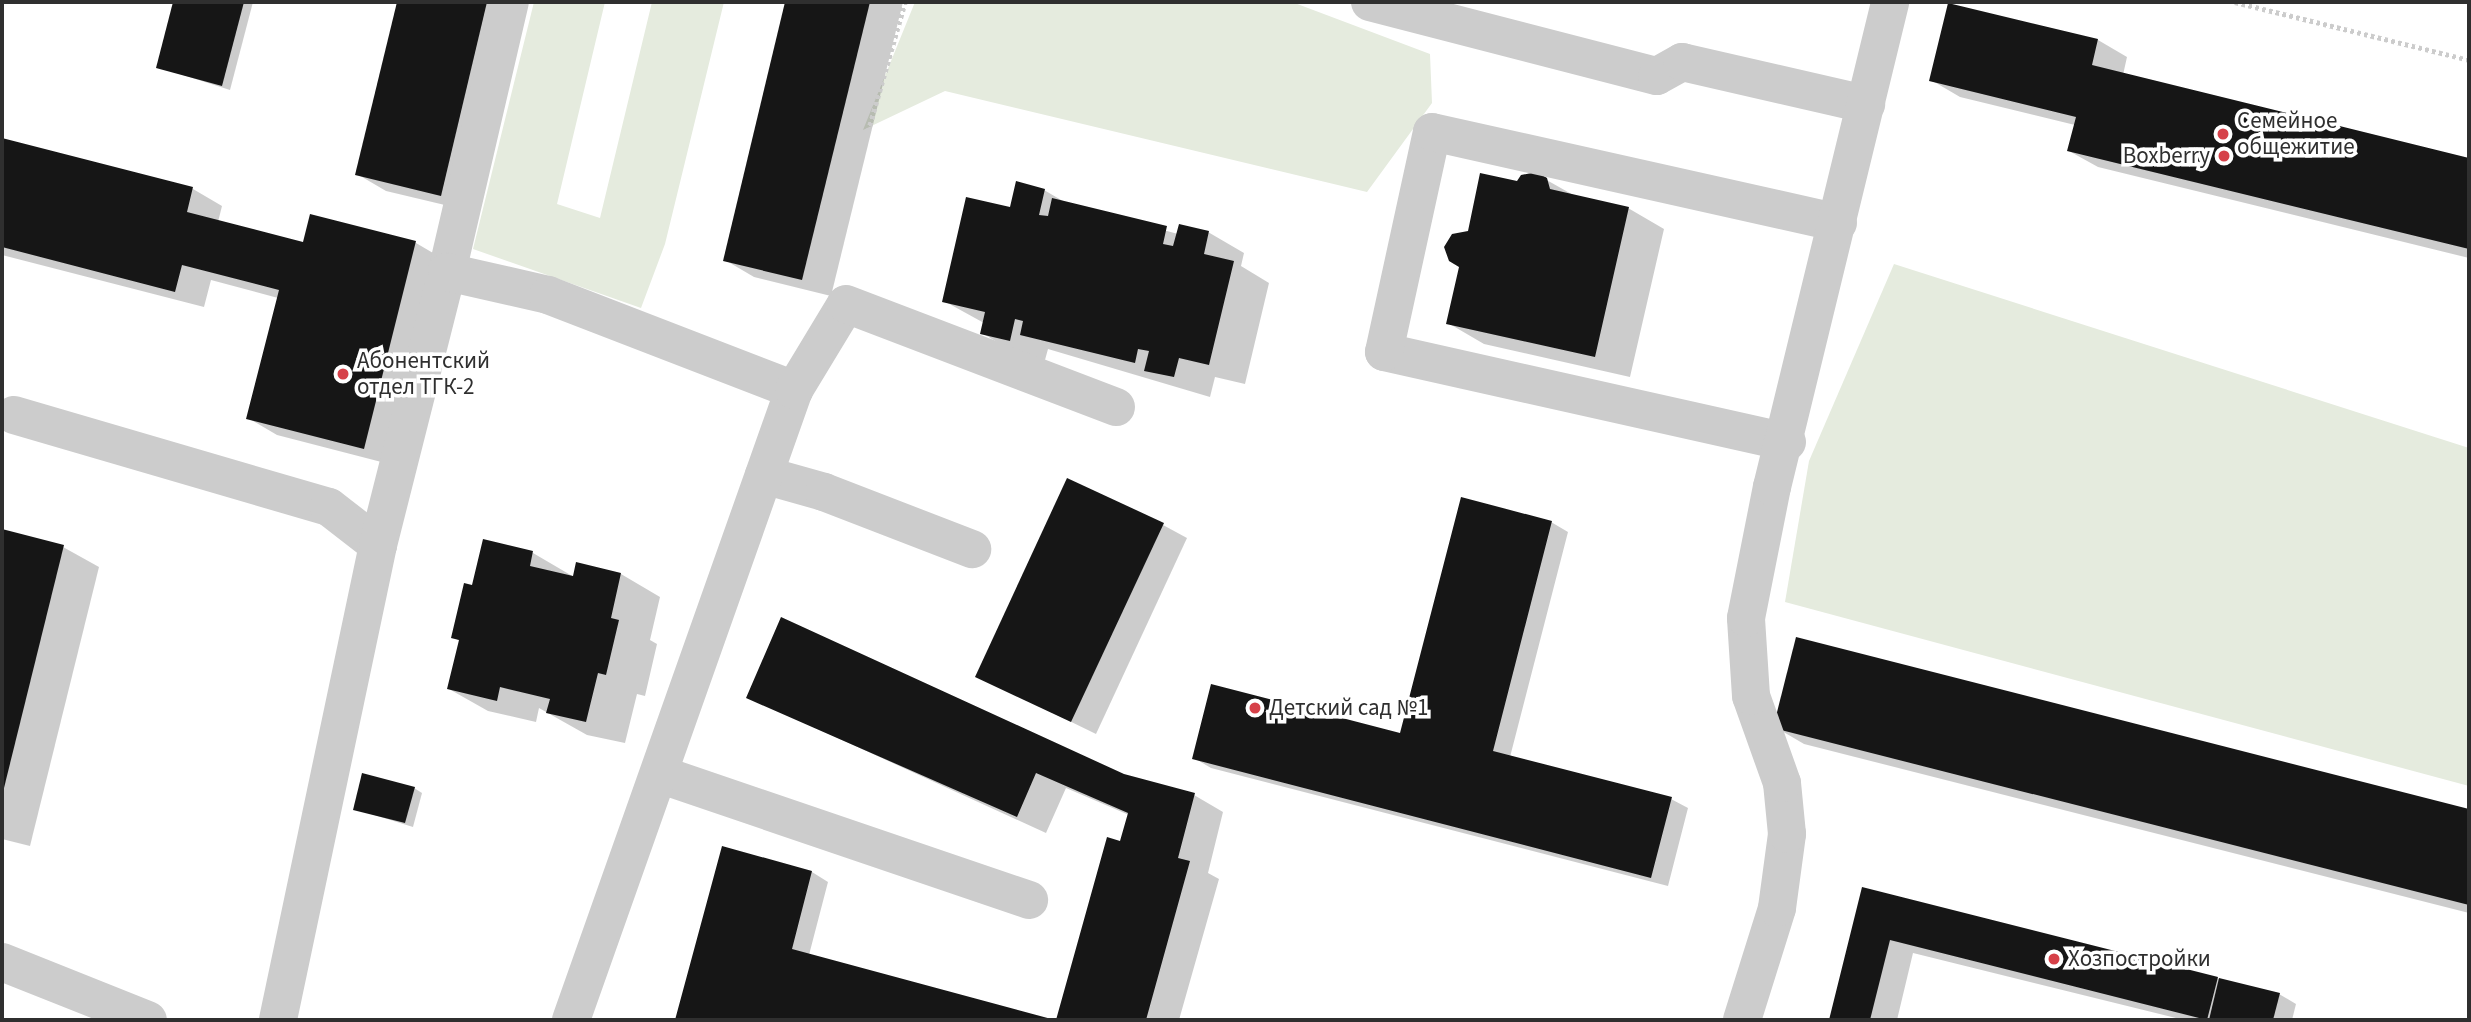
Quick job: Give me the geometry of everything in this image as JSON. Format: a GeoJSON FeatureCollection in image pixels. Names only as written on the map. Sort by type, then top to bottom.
{"type":"FeatureCollection","features":[{"type":"Feature","properties":{"kind":"street"},"geometry":{"type":"LineString","coordinates":[[278,1020],[378,545],[447,272],[510,2]]}},
{"type":"Feature","properties":{"kind":"street"},"geometry":{"type":"LineString","coordinates":[[1370,2],[1657,76],[1682,62],[1866,104]]}},
{"type":"Feature","properties":{"kind":"street"},"geometry":{"type":"LineString","coordinates":[[1742,1020],[1777,908],[1787,834],[1782,783],[1751,696],[1746,618],[1772,487],[1787,442],[1890,2]]}},
{"type":"Feature","properties":{"kind":"street"},"geometry":{"type":"LineString","coordinates":[[1787,442],[1384,352],[1432,132],[1838,223]]}},
{"type":"Feature","properties":{"kind":"street"},"geometry":{"type":"LineString","coordinates":[[447,272],[548,295],[794,390]]}},
{"type":"Feature","properties":{"kind":"street"},"geometry":{"type":"LineString","coordinates":[[571,1020],[794,390],[846,304],[1116,407]]}},
{"type":"Feature","properties":{"kind":"street"},"geometry":{"type":"LineString","coordinates":[[14,415],[329,507],[378,545]]}},
{"type":"Feature","properties":{"kind":"street"},"geometry":{"type":"LineString","coordinates":[[764,475],[824,492],[972,549]]}},
{"type":"Feature","properties":{"kind":"street"},"geometry":{"type":"LineString","coordinates":[[659,774],[1029,900]]}},
{"type":"Feature","properties":{"kind":"street"},"geometry":{"type":"LineString","coordinates":[[2,962],[148,1020]]}},
{"type":"Feature","properties":{"kind":"path"},"geometry":{"type":"LineString","coordinates":[[829,269],[905,2]]}},
{"type":"Feature","properties":{"kind":"path"},"geometry":{"type":"LineString","coordinates":[[2235,2],[2469,60]]}},
{"type":"Feature","properties":{"kind":"shaded area"},"geometry":{"type":"Polygon","coordinates":[[[534,2],[605,2],[557,204],[600,218],[652,2],[724,2],[665,244],[641,308],[473,249],[534,2]]]}},
{"type":"Feature","properties":{"kind":"shaded area"},"geometry":{"type":"Polygon","coordinates":[[[915,2],[1292,2],[1430,54],[1432,103],[1367,192],[945,91],[863,130],[915,2]]]}},
{"type":"Feature","properties":{"kind":"shaded area"},"geometry":{"type":"Polygon","coordinates":[[[1894,264],[2469,448],[2469,786],[1785,602],[1809,461],[1894,264]]]}},
{"type":"Feature","properties":{"kind":"building"},"geometry":{"type":"Polygon","coordinates":[[[173,2],[244,2],[222,86],[156,68],[173,2]]]}},
{"type":"Feature","properties":{"kind":"building"},"geometry":{"type":"Polygon","coordinates":[[[397,2],[487,2],[441,196],[355,175],[397,2]]]}},
{"type":"Feature","properties":{"kind":"building"},"geometry":{"type":"Polygon","coordinates":[[[785,2],[870,2],[802,280],[723,261],[785,2]]]}},
{"type":"Feature","properties":{"kind":"building","name":"Семейное общежитие"},"geometry":{"type":"Polygon","coordinates":[[[1948,3],[2098,39],[2092,65],[2469,158],[2469,249],[2067,151],[2076,117],[1929,81],[1948,3]]]}},
{"type":"Feature","properties":{"kind":"building"},"geometry":{"type":"Polygon","coordinates":[[[2,138],[193,187],[187,212],[303,242],[310,214],[416,241],[364,449],[246,419],[279,290],[182,265],[175,292],[2,247],[2,138]]]}},
{"type":"Feature","properties":{"kind":"building"},"geometry":{"type":"Polygon","coordinates":[[[1537,172],[1547,178],[1550,189],[1629,207],[1595,357],[1446,324],[1459,267],[1449,261],[1444,247],[1452,234],[1468,231],[1480,173],[1517,181],[1521,175],[1537,172]]]}},
{"type":"Feature","properties":{"kind":"building"},"geometry":{"type":"Polygon","coordinates":[[[1016,181],[1045,189],[1039,215],[1048,216],[1052,198],[1167,226],[1163,244],[1173,246],[1179,224],[1209,231],[1204,254],[1234,261],[1209,365],[1179,358],[1174,377],[1144,371],[1149,351],[1138,349],[1135,363],[1020,335],[1023,321],[1015,319],[1010,341],[980,334],[985,312],[942,302],[966,197],[1010,207],[1016,181]]]}},
{"type":"Feature","properties":{"kind":"building"},"geometry":{"type":"Polygon","coordinates":[[[1067,478],[1164,523],[1071,722],[975,677],[1067,478]]]}},
{"type":"Feature","properties":{"kind":"building","name":"Детский сад №1"},"geometry":{"type":"Polygon","coordinates":[[[1461,497],[1552,521],[1493,751],[1672,797],[1651,878],[1192,759],[1211,684],[1400,733],[1461,497]]]}},
{"type":"Feature","properties":{"kind":"building"},"geometry":{"type":"Polygon","coordinates":[[[2,529],[64,545],[3,792],[2,792],[2,529]]]}},
{"type":"Feature","properties":{"kind":"building"},"geometry":{"type":"Polygon","coordinates":[[[483,539],[533,551],[530,566],[573,576],[576,562],[621,573],[611,618],[619,620],[606,675],[598,673],[586,722],[546,713],[550,699],[500,687],[497,701],[447,689],[459,640],[451,638],[464,583],[472,585],[483,539]]]}},
{"type":"Feature","properties":{"kind":"building"},"geometry":{"type":"Polygon","coordinates":[[[781,617],[1124,774],[1195,793],[1178,858],[1190,861],[1146,1020],[1056,1020],[1107,837],[1120,841],[1128,813],[1036,773],[1017,817],[746,698],[781,617]]]}},
{"type":"Feature","properties":{"kind":"building"},"geometry":{"type":"Polygon","coordinates":[[[1796,637],[2469,809],[2469,905],[1773,728],[1796,637]]]}},
{"type":"Feature","properties":{"kind":"building"},"geometry":{"type":"Polygon","coordinates":[[[362,773],[415,787],[405,823],[353,810],[362,773]]]}},
{"type":"Feature","properties":{"kind":"building"},"geometry":{"type":"Polygon","coordinates":[[[722,846],[812,871],[792,949],[1055,1020],[675,1020],[722,846]]]}},
{"type":"Feature","properties":{"kind":"building","name":"Хозпостройки"},"geometry":{"type":"Polygon","coordinates":[[[1862,887],[2218,977],[2207,1020],[1890,940],[1870,1020],[1829,1020],[1862,887]]]}},
{"type":"Feature","properties":{"kind":"building"},"geometry":{"type":"Polygon","coordinates":[[[2219,978],[2280,993],[2273,1020],[2209,1020],[2219,978]]]}},
{"type":"Feature","properties":{"kind":"place","name":"Семейное общежитие"},"geometry":{"type":"Point","coordinates":[2223,134]}},
{"type":"Feature","properties":{"kind":"place","name":"Boxberry"},"geometry":{"type":"Point","coordinates":[2224,156]}},
{"type":"Feature","properties":{"kind":"place","name":"Абонентский отдел ТГК-2"},"geometry":{"type":"Point","coordinates":[343,374]}},
{"type":"Feature","properties":{"kind":"place","name":"Детский сад №1"},"geometry":{"type":"Point","coordinates":[1255,708]}},
{"type":"Feature","properties":{"kind":"place","name":"Хозпостройки"},"geometry":{"type":"Point","coordinates":[2054,959]}}]}
